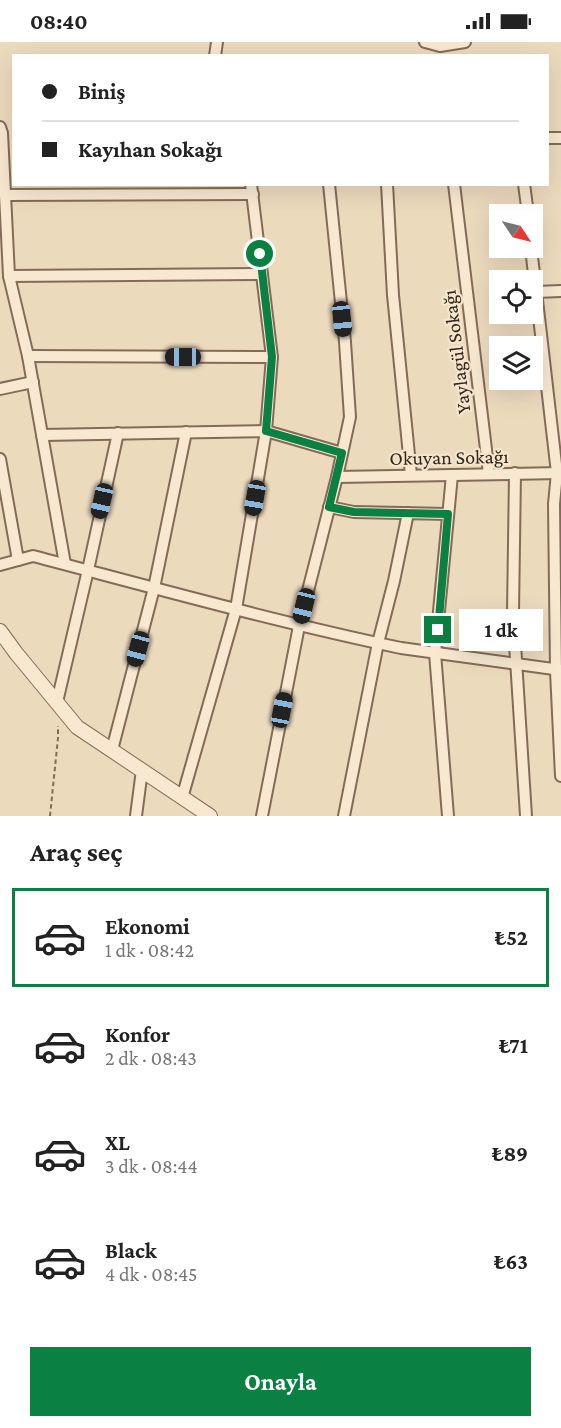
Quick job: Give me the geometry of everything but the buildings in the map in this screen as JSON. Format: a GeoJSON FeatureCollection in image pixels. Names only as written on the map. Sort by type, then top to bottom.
{"type":"FeatureCollection","features":[{"type":"Feature","properties":{"kind":"street"},"geometry":{"type":"LineString","coordinates":[[425,42],[440,51],[465,42]]}},
{"type":"Feature","properties":{"kind":"street"},"geometry":{"type":"LineString","coordinates":[[1,130],[5,195],[4,262],[28,356],[64,564]]}},
{"type":"Feature","properties":{"kind":"street"},"geometry":{"type":"LineString","coordinates":[[262,816],[299,626],[350,417],[329,186]]}},
{"type":"Feature","properties":{"kind":"street"},"geometry":{"type":"LineString","coordinates":[[387,186],[393,295],[411,475]]}},
{"type":"Feature","properties":{"kind":"street","name":"Yaylagül Sokağı"},"geometry":{"type":"LineString","coordinates":[[454,186],[489,474]]}},
{"type":"Feature","properties":{"kind":"street"},"geometry":{"type":"LineString","coordinates":[[524,186],[527,204]]}},
{"type":"Feature","properties":{"kind":"street"},"geometry":{"type":"LineString","coordinates":[[5,195],[252,189],[272,357],[266,431],[236,609],[182,798]]}},
{"type":"Feature","properties":{"kind":"street"},"geometry":{"type":"LineString","coordinates":[[9,276],[262,274]]}},
{"type":"Feature","properties":{"kind":"street"},"geometry":{"type":"LineString","coordinates":[[543,292],[561,291]]}},
{"type":"Feature","properties":{"kind":"street"},"geometry":{"type":"LineString","coordinates":[[540,324],[559,473],[561,776]]}},
{"type":"Feature","properties":{"kind":"street"},"geometry":{"type":"LineString","coordinates":[[28,356],[272,357]]}},
{"type":"Feature","properties":{"kind":"street"},"geometry":{"type":"LineString","coordinates":[[0,389],[33,382]]}},
{"type":"Feature","properties":{"kind":"street"},"geometry":{"type":"LineString","coordinates":[[42,435],[266,431],[342,453]]}},
{"type":"Feature","properties":{"kind":"street"},"geometry":{"type":"LineString","coordinates":[[112,750],[154,588],[186,432]]}},
{"type":"Feature","properties":{"kind":"street"},"geometry":{"type":"LineString","coordinates":[[57,702],[117,433]]}},
{"type":"Feature","properties":{"kind":"street"},"geometry":{"type":"LineString","coordinates":[[0,459],[18,560]]}},
{"type":"Feature","properties":{"kind":"street"},"geometry":{"type":"LineString","coordinates":[[515,473],[513,613],[526,816]]}},
{"type":"Feature","properties":{"kind":"street","name":"Okuyan Sokağı"},"geometry":{"type":"LineString","coordinates":[[337,477],[559,473]]}},
{"type":"Feature","properties":{"kind":"street"},"geometry":{"type":"LineString","coordinates":[[448,816],[435,653],[452,474]]}},
{"type":"Feature","properties":{"kind":"street"},"geometry":{"type":"LineString","coordinates":[[329,507],[354,512],[448,514]]}},
{"type":"Feature","properties":{"kind":"street"},"geometry":{"type":"LineString","coordinates":[[344,816],[378,643],[408,513]]}},
{"type":"Feature","properties":{"kind":"street"},"geometry":{"type":"LineString","coordinates":[[0,565],[33,556],[299,626],[401,648],[559,670]]}},
{"type":"Feature","properties":{"kind":"street"},"geometry":{"type":"LineString","coordinates":[[1,636],[77,727],[210,816]]}},
{"type":"Feature","properties":{"kind":"street"},"geometry":{"type":"LineString","coordinates":[[136,816],[142,770]]}},
{"type":"Feature","properties":{"kind":"path"},"geometry":{"type":"LineString","coordinates":[[50,816],[58,738],[57,702]]}},
{"type":"Feature","properties":{"kind":"route"},"geometry":{"type":"LineString","coordinates":[[260,254],[272,357],[266,431],[342,453],[329,507],[354,512],[448,514],[438,630]]}}]}
